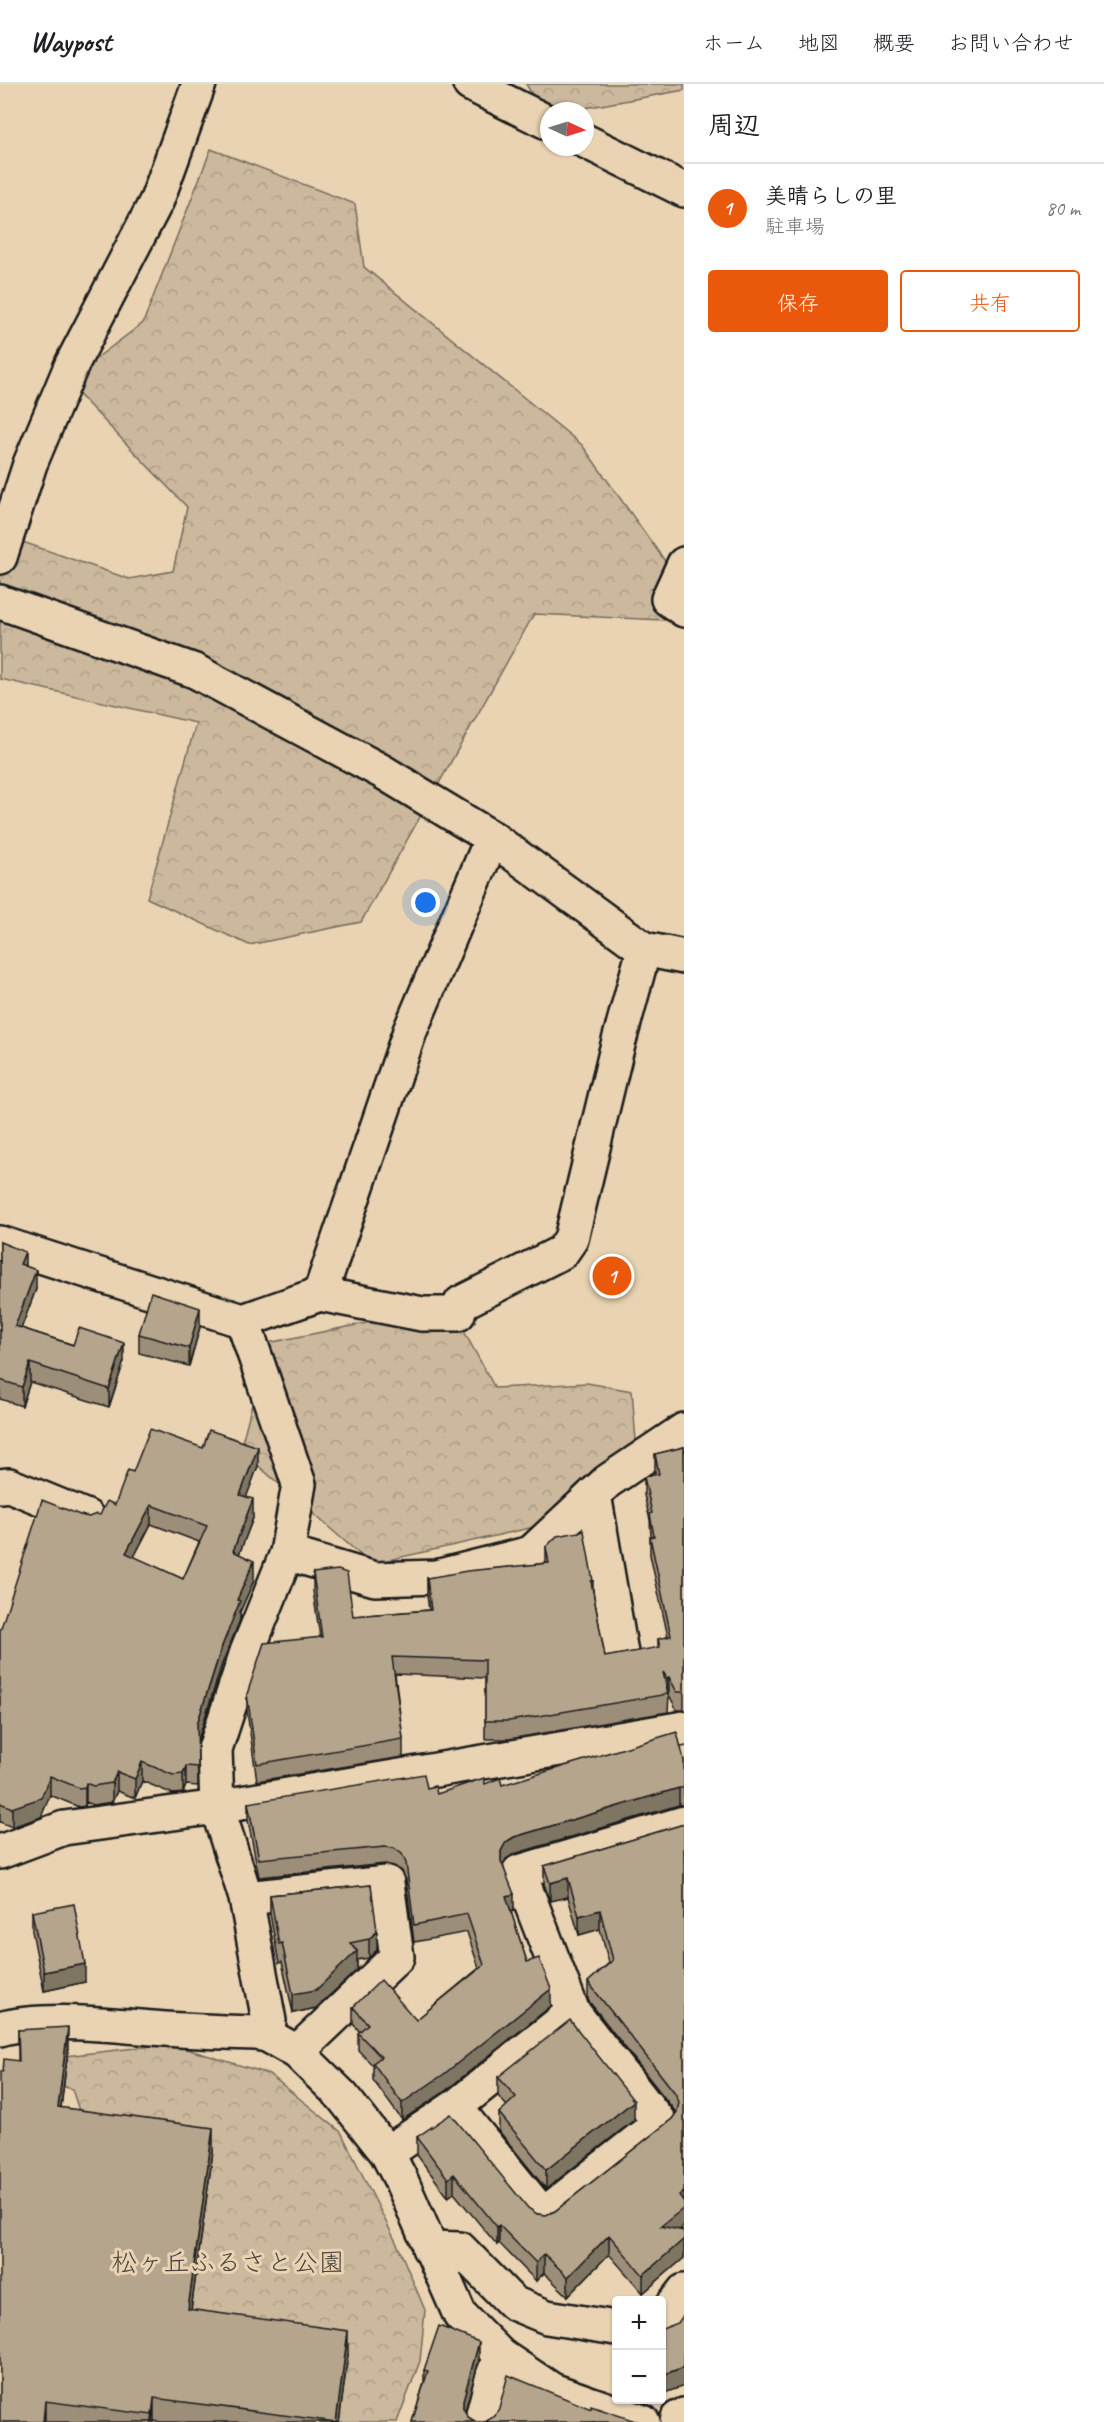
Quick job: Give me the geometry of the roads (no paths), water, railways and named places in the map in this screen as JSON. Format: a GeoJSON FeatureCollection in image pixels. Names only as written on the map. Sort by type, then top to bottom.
{"type":"FeatureCollection","features":[{"type":"Feature","properties":{"kind":"street"},"geometry":{"type":"LineString","coordinates":[[0,557],[30,464],[72,364],[157,200],[199,84]]}},
{"type":"Feature","properties":{"kind":"street"},"geometry":{"type":"LineString","coordinates":[[470,84],[540,119]]}},
{"type":"Feature","properties":{"kind":"street"},"geometry":{"type":"LineString","coordinates":[[594,145],[684,190]]}},
{"type":"Feature","properties":{"kind":"street"},"geometry":{"type":"LineString","coordinates":[[684,564],[668,599],[684,610]]}},
{"type":"Feature","properties":{"kind":"street"},"geometry":{"type":"LineString","coordinates":[[0,602],[195,671],[383,772],[492,838],[644,949],[684,957]]}},
{"type":"Feature","properties":{"kind":"street"},"geometry":{"type":"LineString","coordinates":[[320,1294],[410,1031],[492,838]]}},
{"type":"Feature","properties":{"kind":"street"},"geometry":{"type":"LineString","coordinates":[[0,1243],[243,1321],[320,1294],[422,1314],[458,1314],[461,1303],[562,1252],[571,1239],[616,1052],[644,949]]}},
{"type":"Feature","properties":{"kind":"street"},"geometry":{"type":"LineString","coordinates":[[461,1303],[499,1304]]}},
{"type":"Feature","properties":{"kind":"street"},"geometry":{"type":"LineString","coordinates":[[243,1321],[299,1484],[287,1553],[248,1652],[215,1749],[217,1807],[246,1898],[269,2020],[267,2035]]}},
{"type":"Feature","properties":{"kind":"street"},"geometry":{"type":"LineString","coordinates":[[287,1553],[375,1579],[436,1577],[531,1553],[608,1481],[684,1430]]}},
{"type":"Feature","properties":{"kind":"street"},"geometry":{"type":"LineString","coordinates":[[3,1494],[87,1517]]}},
{"type":"Feature","properties":{"kind":"street"},"geometry":{"type":"LineString","coordinates":[[594,1494],[621,1653]]}},
{"type":"Feature","properties":{"kind":"street"},"geometry":{"type":"LineString","coordinates":[[0,1852],[64,1828],[217,1807],[684,1728]]}},
{"type":"Feature","properties":{"kind":"street"},"geometry":{"type":"LineString","coordinates":[[455,2107],[543,2216],[660,2123],[573,2012],[519,1872],[684,1823]]}},
{"type":"Feature","properties":{"kind":"street"},"geometry":{"type":"LineString","coordinates":[[246,1898],[387,1883],[397,1957],[297,2052]]}},
{"type":"Feature","properties":{"kind":"street"},"geometry":{"type":"LineString","coordinates":[[387,2153],[455,2107],[573,2012]]}},
{"type":"Feature","properties":{"kind":"street"},"geometry":{"type":"LineString","coordinates":[[0,2029],[14,2025],[85,2023],[267,2035],[297,2052],[342,2096],[387,2153],[460,2315],[501,2356],[552,2390],[572,2411],[642,2422]]}},
{"type":"Feature","properties":{"kind":"street"},"geometry":{"type":"LineString","coordinates":[[429,2248],[460,2249],[513,2303],[547,2317],[612,2327]]}},
{"type":"Feature","properties":{"kind":"street"},"geometry":{"type":"LineString","coordinates":[[666,2314],[684,2291]]}},
{"type":"Feature","properties":{"kind":"street"},"geometry":{"type":"LineString","coordinates":[[481,2422],[493,2375],[501,2356]]}},
{"type":"Feature","properties":{"kind":"street"},"geometry":{"type":"LineString","coordinates":[[677,2422],[678,2418],[684,2415]]}},
{"type":"Feature","properties":{"kind":"place","name":"美晴らしの里"},"geometry":{"type":"Point","coordinates":[612,1276]}},
{"type":"Feature","properties":{"kind":"park label","name":"松ヶ丘ふるさと公園"},"geometry":{"type":"Point","coordinates":[228,2262]}}]}
